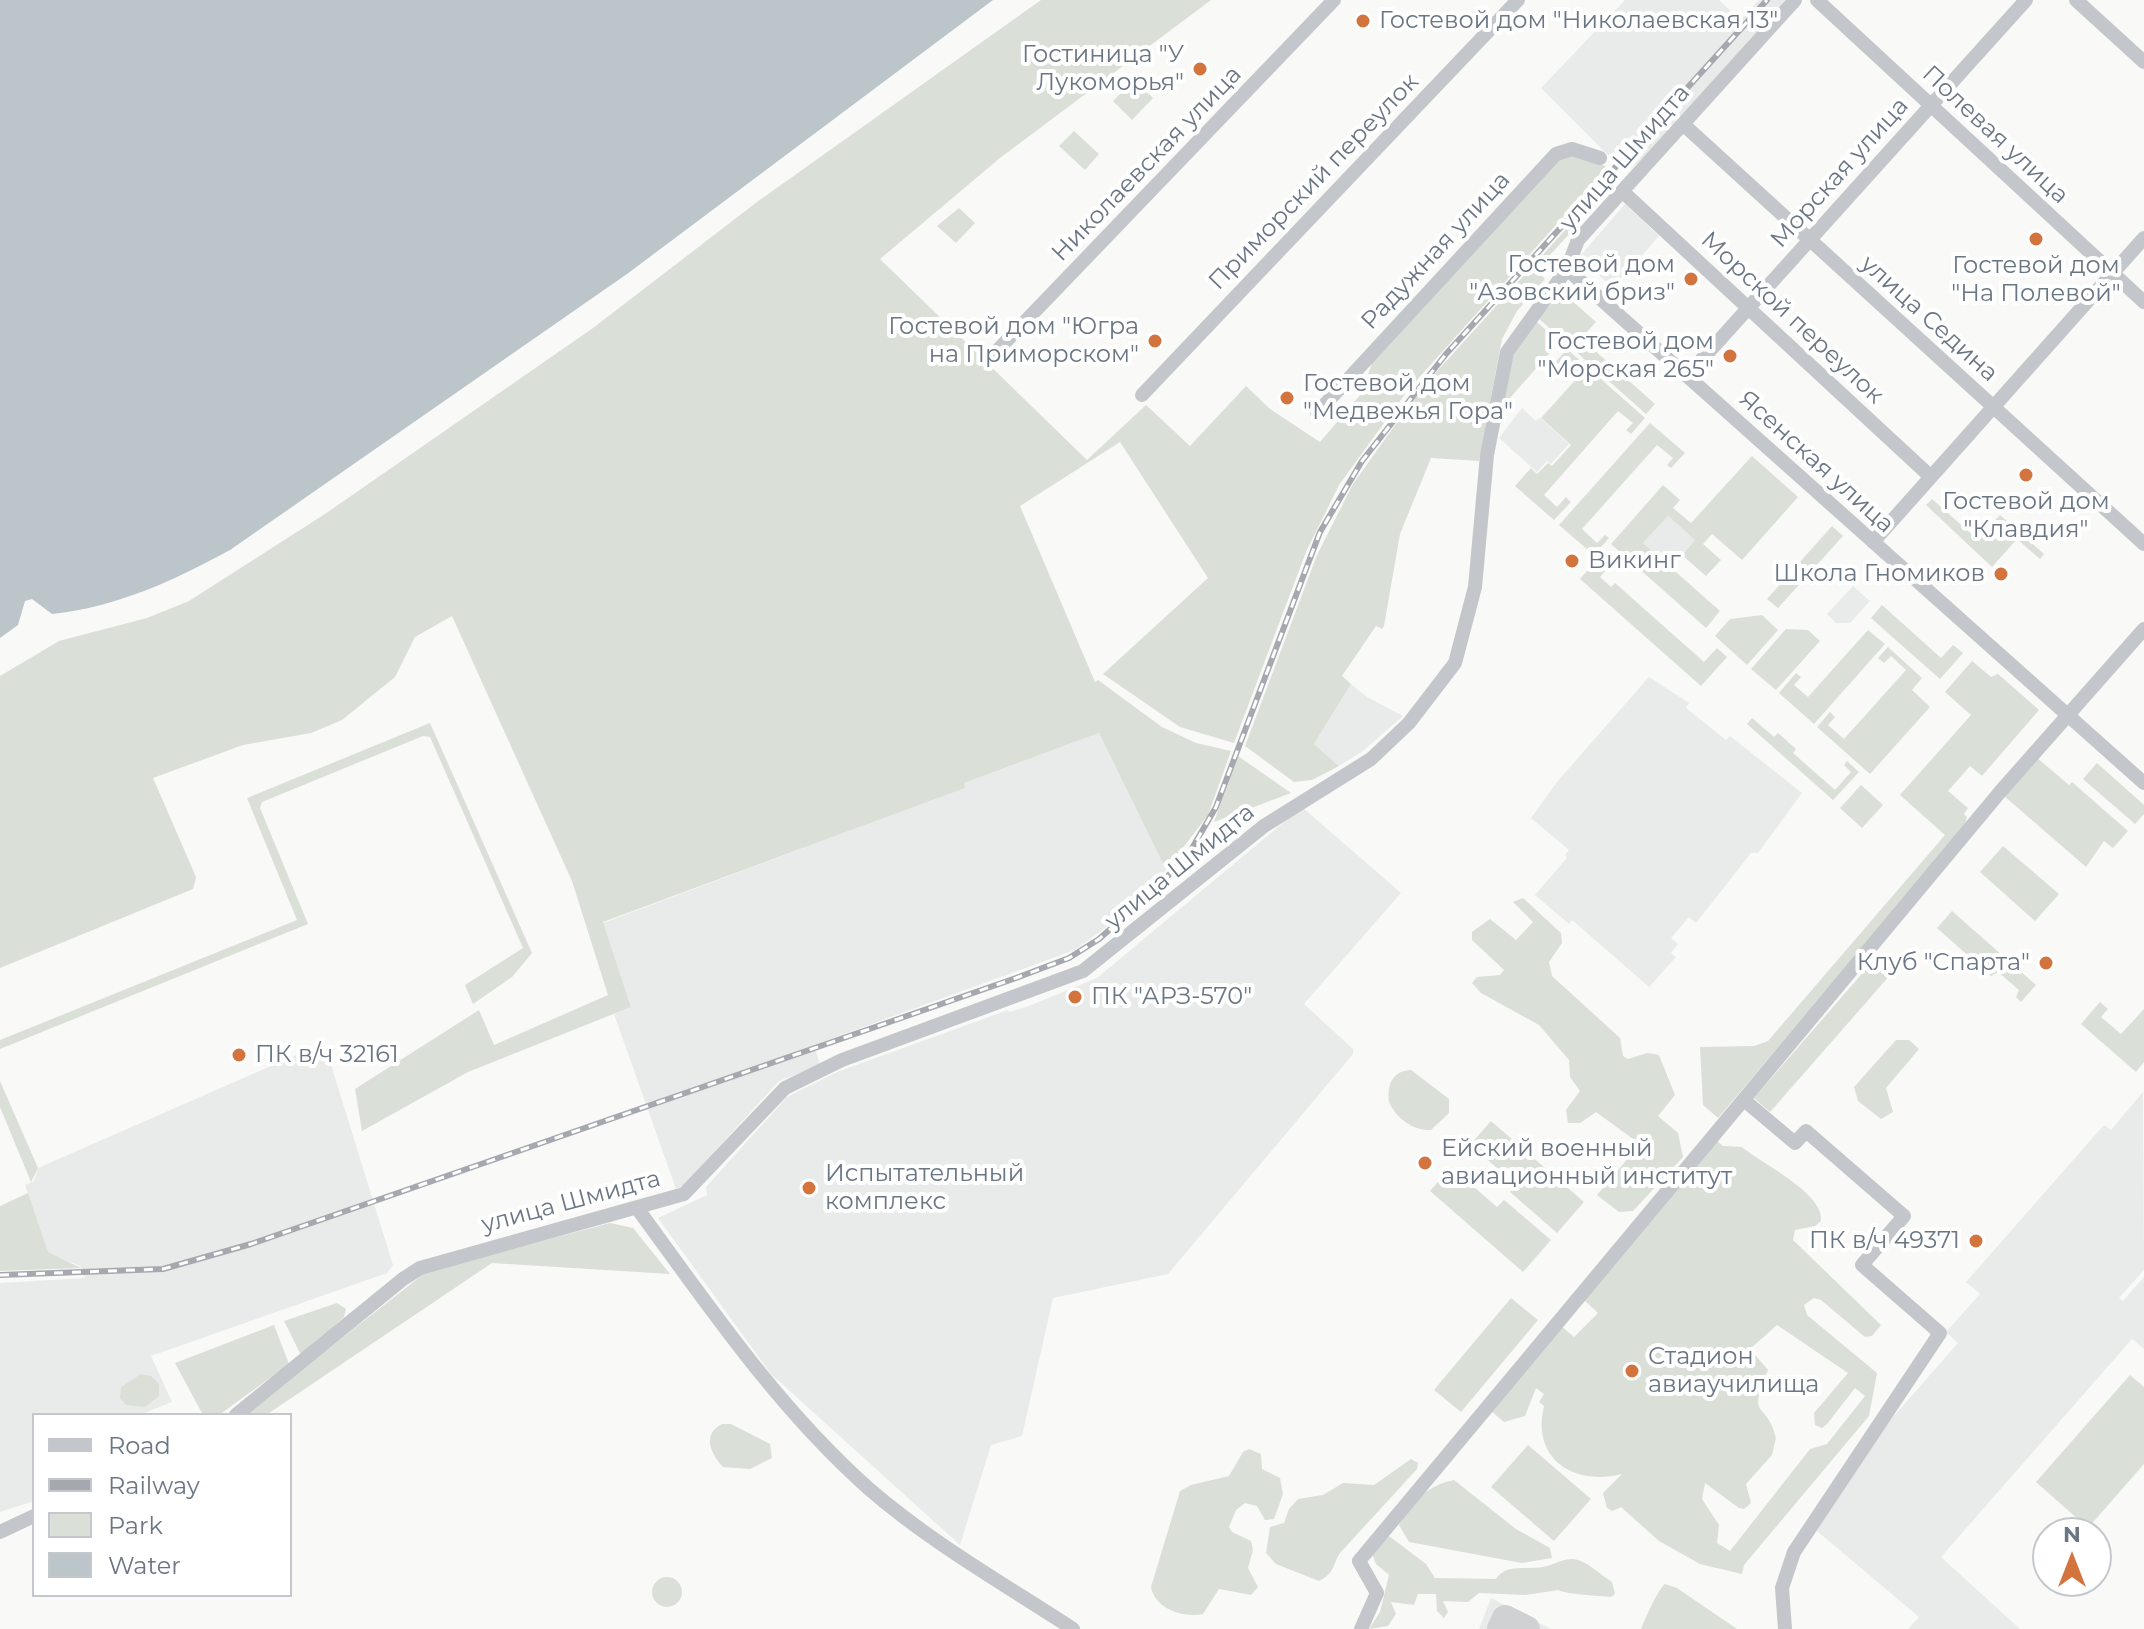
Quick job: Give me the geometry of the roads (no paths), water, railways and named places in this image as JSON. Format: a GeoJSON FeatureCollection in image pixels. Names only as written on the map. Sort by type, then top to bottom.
{"type":"FeatureCollection","features":[{"type":"Feature","properties":{"kind":"street","name":"Николаевская улица"},"geometry":{"type":"LineString","coordinates":[[991,357],[1334,0]]}},
{"type":"Feature","properties":{"kind":"street","name":"Приморский переулок"},"geometry":{"type":"LineString","coordinates":[[1142,395],[1518,0]]}},
{"type":"Feature","properties":{"kind":"street","name":"улица Шмидта"},"geometry":{"type":"LineString","coordinates":[[238,1413],[420,1268],[684,1194],[775,1097],[798,1080],[842,1060],[1003,1003],[1092,967],[1264,826],[1371,759],[1409,723],[1452,669],[1467,620],[1480,552],[1487,455],[1507,352],[1567,269],[1578,240],[1795,0]]}},
{"type":"Feature","properties":{"kind":"street","name":"Полевая улица"},"geometry":{"type":"LineString","coordinates":[[1817,0],[2144,302]]}},
{"type":"Feature","properties":{"kind":"street","name":"Морская улица"},"geometry":{"type":"LineString","coordinates":[[1687,376],[2026,0]]}},
{"type":"Feature","properties":{"kind":"street"},"geometry":{"type":"LineString","coordinates":[[2076,0],[2144,62]]}},
{"type":"Feature","properties":{"kind":"street","name":"улица Седина"},"geometry":{"type":"LineString","coordinates":[[1684,125],[2144,544]]}},
{"type":"Feature","properties":{"kind":"street","name":"Радужная улица"},"geometry":{"type":"LineString","coordinates":[[1317,413],[1556,154],[1572,149],[1600,158]]}},
{"type":"Feature","properties":{"kind":"street","name":"Морской переулок"},"geometry":{"type":"LineString","coordinates":[[1623,192],[1931,477]]}},
{"type":"Feature","properties":{"kind":"street"},"geometry":{"type":"LineString","coordinates":[[1873,542],[2144,238]]}},
{"type":"Feature","properties":{"kind":"street","name":"Ясенская улица"},"geometry":{"type":"LineString","coordinates":[[1567,269],[2144,783]]}},
{"type":"Feature","properties":{"kind":"street"},"geometry":{"type":"LineString","coordinates":[[1361,1629],[1377,1593],[1359,1561],[2068,715],[2144,629]]}},
{"type":"Feature","properties":{"kind":"street"},"geometry":{"type":"LineString","coordinates":[[1744,1100],[1795,1143],[1806,1131],[1904,1216],[1862,1265],[1940,1333],[1794,1552],[1782,1588],[1785,1629]]}},
{"type":"Feature","properties":{"kind":"street"},"geometry":{"type":"LineString","coordinates":[[637,1208],[762,1376],[843,1464],[912,1523],[1073,1629]]}},
{"type":"Feature","properties":{"kind":"street"},"geometry":{"type":"LineString","coordinates":[[0,1532],[32,1517]]}},
{"type":"Feature","properties":{"kind":"water"},"geometry":{"type":"Polygon","coordinates":[[[0,0],[993,0],[627,274],[230,550],[166,582],[122,599],[76,611],[52,614],[32,599],[25,601],[18,625],[0,638],[0,0]]]}},
{"type":"Feature","properties":{"kind":"railway"},"geometry":{"type":"LineString","coordinates":[[0,1275],[163,1269],[251,1244],[1016,978],[1069,958],[1099,939],[1159,886],[1191,850],[1216,807],[1320,532],[1362,461],[1446,354],[1767,0]]}},
{"type":"Feature","properties":{"kind":"place","name":"Гостевой дом \"Николаевская 13\""},"geometry":{"type":"Point","coordinates":[1363,21]}},
{"type":"Feature","properties":{"kind":"place","name":"Гостиница \"У Лукоморья\""},"geometry":{"type":"Point","coordinates":[1200,69]}},
{"type":"Feature","properties":{"kind":"place","name":"Гостевой дом \"На Полевой\""},"geometry":{"type":"Point","coordinates":[2036,239]}},
{"type":"Feature","properties":{"kind":"place","name":"Гостевой дом \"Азовский бриз\""},"geometry":{"type":"Point","coordinates":[1691,279]}},
{"type":"Feature","properties":{"kind":"place","name":"Гостевой дом \"Югра на Приморском\""},"geometry":{"type":"Point","coordinates":[1155,341]}},
{"type":"Feature","properties":{"kind":"place","name":"Гостевой дом \"Морская 265\""},"geometry":{"type":"Point","coordinates":[1730,356]}},
{"type":"Feature","properties":{"kind":"place","name":"Гостевой дом \"Медвежья Гора\""},"geometry":{"type":"Point","coordinates":[1287,398]}},
{"type":"Feature","properties":{"kind":"place","name":"Гостевой дом \"Клавдия\""},"geometry":{"type":"Point","coordinates":[2026,475]}},
{"type":"Feature","properties":{"kind":"place","name":"Викинг"},"geometry":{"type":"Point","coordinates":[1572,561]}},
{"type":"Feature","properties":{"kind":"place","name":"Школа Гномиков"},"geometry":{"type":"Point","coordinates":[2001,574]}},
{"type":"Feature","properties":{"kind":"place","name":"Клуб \"Спарта\""},"geometry":{"type":"Point","coordinates":[2046,963]}},
{"type":"Feature","properties":{"kind":"place","name":"ПК \"АРЗ-570\""},"geometry":{"type":"Point","coordinates":[1075,997]}},
{"type":"Feature","properties":{"kind":"place","name":"ПК в/ч 32161"},"geometry":{"type":"Point","coordinates":[239,1055]}},
{"type":"Feature","properties":{"kind":"place","name":"Ейский военный авиационный институт"},"geometry":{"type":"Point","coordinates":[1425,1163]}},
{"type":"Feature","properties":{"kind":"place","name":"Испытательный комплекс"},"geometry":{"type":"Point","coordinates":[809,1188]}},
{"type":"Feature","properties":{"kind":"place","name":"ПК в/ч 49371"},"geometry":{"type":"Point","coordinates":[1976,1241]}},
{"type":"Feature","properties":{"kind":"place","name":"Стадион авиаучилища"},"geometry":{"type":"Point","coordinates":[1632,1371]}}]}
